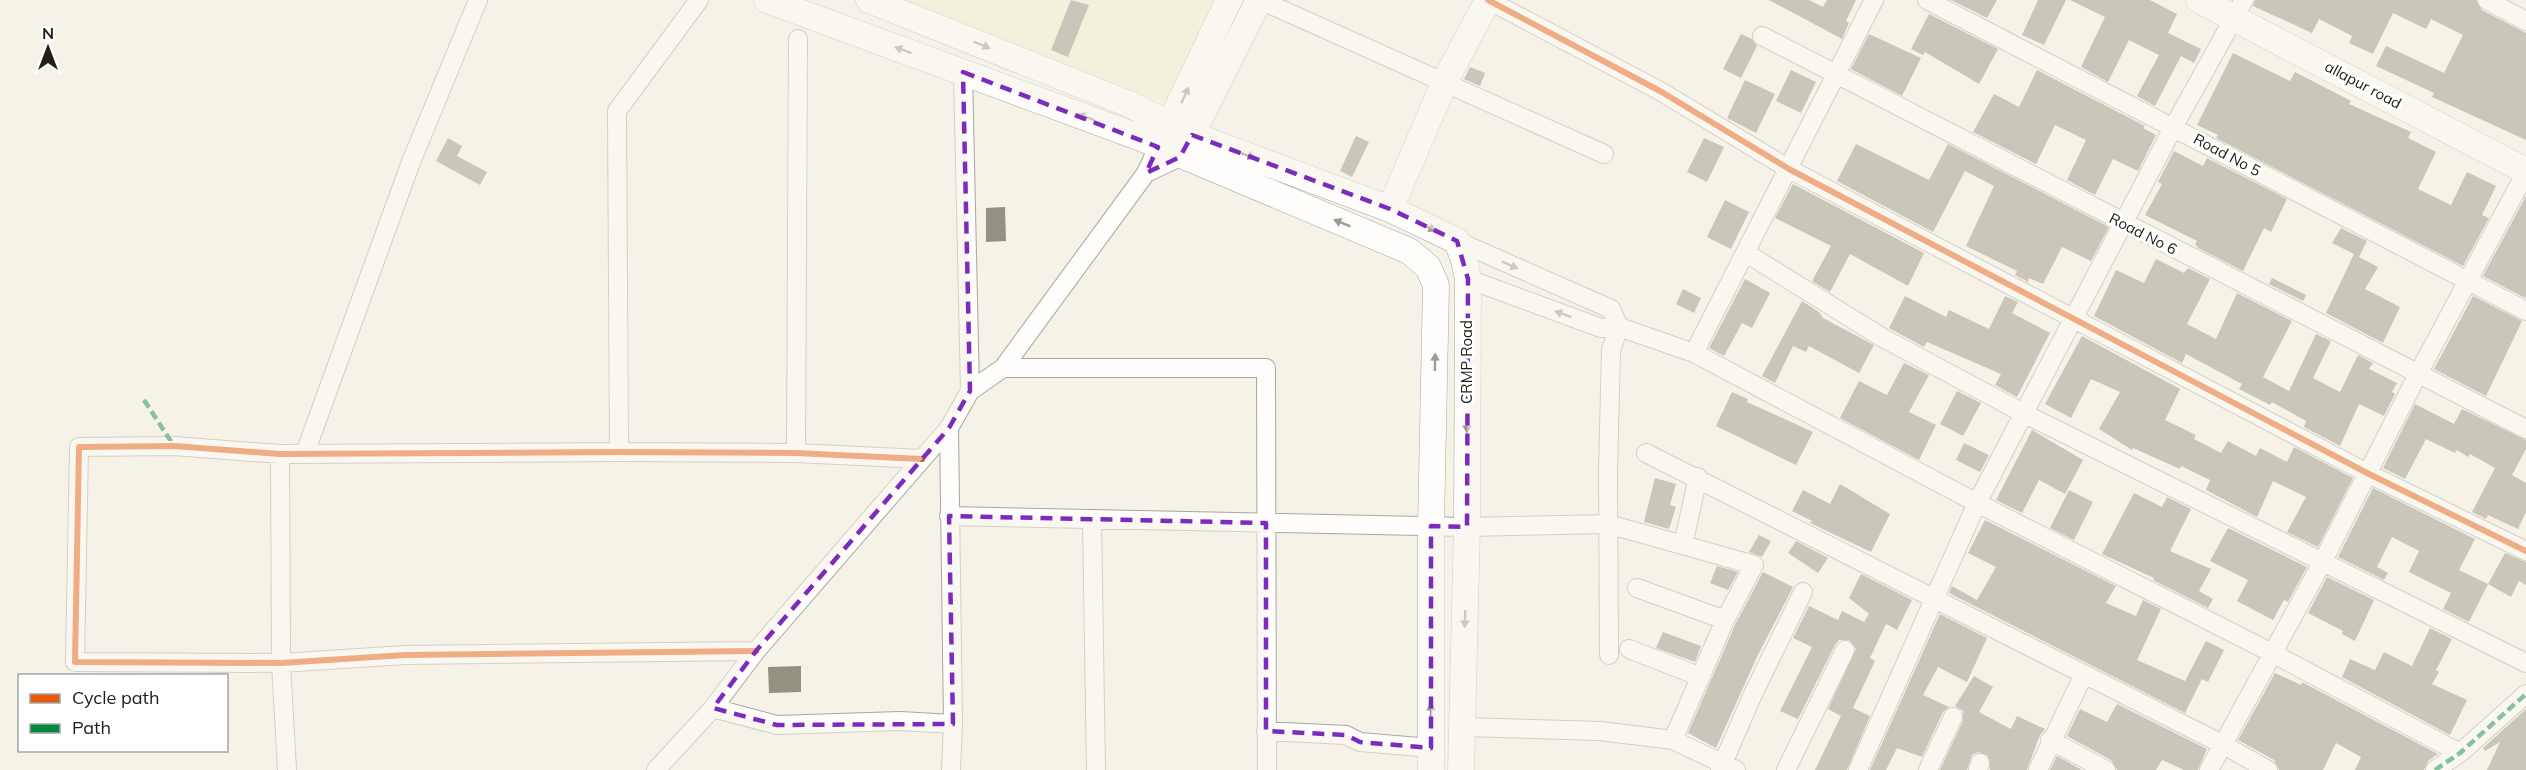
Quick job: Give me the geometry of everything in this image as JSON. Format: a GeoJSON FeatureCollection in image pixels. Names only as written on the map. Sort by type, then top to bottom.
{"type":"FeatureCollection","features":[{"type":"Feature","properties":{"kind":"main road"},"geometry":{"type":"LineString","coordinates":[[767,0],[1141,138],[1175,140],[1390,209],[1457,242]]}},
{"type":"Feature","properties":{"kind":"main road"},"geometry":{"type":"LineString","coordinates":[[869,0],[1129,104],[1175,140]]}},
{"type":"Feature","properties":{"kind":"main road"},"geometry":{"type":"LineString","coordinates":[[1175,140],[1229,0]]}},
{"type":"Feature","properties":{"kind":"main road"},"geometry":{"type":"LineString","coordinates":[[1175,140],[1260,0]]}},
{"type":"Feature","properties":{"kind":"main road"},"geometry":{"type":"LineString","coordinates":[[1390,209],[1445,81],[1488,0]]}},
{"type":"Feature","properties":{"kind":"main road","name":"allapur road"},"geometry":{"type":"LineString","coordinates":[[2199,0],[2239,9],[2526,171]]}},
{"type":"Feature","properties":{"kind":"main road","name":"CRMP Road"},"geometry":{"type":"LineString","coordinates":[[1175,140],[1409,251],[1428,267],[1436,285],[1431,526],[1431,759]]}},
{"type":"Feature","properties":{"kind":"main road","name":"CRMP Road"},"geometry":{"type":"LineString","coordinates":[[1457,242],[1468,279],[1467,527],[1461,770]]}},
{"type":"Feature","properties":{"kind":"street"},"geometry":{"type":"LineString","coordinates":[[305,453],[411,162],[478,0]]}},
{"type":"Feature","properties":{"kind":"street"},"geometry":{"type":"LineString","coordinates":[[620,452],[616,111],[699,0]]}},
{"type":"Feature","properties":{"kind":"street"},"geometry":{"type":"LineString","coordinates":[[1260,0],[1604,154]]}},
{"type":"Feature","properties":{"kind":"street"},"geometry":{"type":"LineString","coordinates":[[1488,0],[1660,92],[1790,169],[2369,474],[2526,551]]}},
{"type":"Feature","properties":{"kind":"street"},"geometry":{"type":"LineString","coordinates":[[1694,353],[1790,169],[1874,0]]}},
{"type":"Feature","properties":{"kind":"street","name":"Road No 5"},"geometry":{"type":"LineString","coordinates":[[1927,0],[2174,126],[2526,311]]}},
{"type":"Feature","properties":{"kind":"street"},"geometry":{"type":"LineString","coordinates":[[2487,0],[2526,21]]}},
{"type":"Feature","properties":{"kind":"street"},"geometry":{"type":"LineString","coordinates":[[1858,770],[1977,503],[2174,126],[2239,9]]}},
{"type":"Feature","properties":{"kind":"street","name":"Road No 6"},"geometry":{"type":"LineString","coordinates":[[1762,36],[2123,224],[2526,429]]}},
{"type":"Feature","properties":{"kind":"street"},"geometry":{"type":"LineString","coordinates":[[796,453],[798,39]]}},
{"type":"Feature","properties":{"kind":"street"},"geometry":{"type":"LineString","coordinates":[[963,72],[970,391]]}},
{"type":"Feature","properties":{"kind":"street"},"geometry":{"type":"LineString","coordinates":[[1146,173],[1175,140]]}},
{"type":"Feature","properties":{"kind":"street"},"geometry":{"type":"LineString","coordinates":[[656,770],[713,708],[756,651],[949,428],[970,391],[1003,368],[1146,173],[1175,140]]}},
{"type":"Feature","properties":{"kind":"street"},"geometry":{"type":"LineString","coordinates":[[2209,770],[2324,561],[2418,374],[2526,171]]}},
{"type":"Feature","properties":{"kind":"street"},"geometry":{"type":"LineString","coordinates":[[1457,242],[1611,309],[1619,327],[1611,350],[1608,524],[1609,656]]}},
{"type":"Feature","properties":{"kind":"street"},"geometry":{"type":"LineString","coordinates":[[1746,253],[1883,338],[2025,414],[2526,663]]}},
{"type":"Feature","properties":{"kind":"street"},"geometry":{"type":"LineString","coordinates":[[1468,279],[1601,328],[1619,327],[1694,353],[1977,503],[2272,653],[2460,753]]}},
{"type":"Feature","properties":{"kind":"street"},"geometry":{"type":"LineString","coordinates":[[1003,368],[1266,368],[1267,770]]}},
{"type":"Feature","properties":{"kind":"street"},"geometry":{"type":"LineString","coordinates":[[949,428],[953,724],[951,770]]}},
{"type":"Feature","properties":{"kind":"street"},"geometry":{"type":"LineString","coordinates":[[756,651],[405,655],[281,663],[75,662],[79,447],[174,446],[280,454],[796,453],[922,459]]}},
{"type":"Feature","properties":{"kind":"street"},"geometry":{"type":"LineString","coordinates":[[1646,453],[1698,477],[1933,600],[2222,744],[2268,770]]}},
{"type":"Feature","properties":{"kind":"street"},"geometry":{"type":"LineString","coordinates":[[280,454],[281,663],[287,770]]}},
{"type":"Feature","properties":{"kind":"street"},"geometry":{"type":"LineString","coordinates":[[1683,545],[1698,477]]}},
{"type":"Feature","properties":{"kind":"street"},"geometry":{"type":"LineString","coordinates":[[949,516],[1467,527],[1608,524],[1754,564],[1725,621],[1673,740]]}},
{"type":"Feature","properties":{"kind":"street"},"geometry":{"type":"LineString","coordinates":[[1092,520],[1096,770]]}},
{"type":"Feature","properties":{"kind":"street"},"geometry":{"type":"LineString","coordinates":[[1637,588],[1725,621]]}},
{"type":"Feature","properties":{"kind":"street"},"geometry":{"type":"LineString","coordinates":[[1463,727],[1600,731],[1673,740],[1726,768],[1753,694],[1803,592]]}},
{"type":"Feature","properties":{"kind":"street"},"geometry":{"type":"LineString","coordinates":[[1629,649],[1701,677]]}},
{"type":"Feature","properties":{"kind":"street"},"geometry":{"type":"LineString","coordinates":[[1786,770],[1845,650]]}},
{"type":"Feature","properties":{"kind":"street"},"geometry":{"type":"LineString","coordinates":[[2038,770],[2050,740],[2084,674]]}},
{"type":"Feature","properties":{"kind":"street"},"geometry":{"type":"LineString","coordinates":[[2435,770],[2523,704]]}},
{"type":"Feature","properties":{"kind":"street"},"geometry":{"type":"LineString","coordinates":[[713,708],[777,725],[900,721],[953,724]]}},
{"type":"Feature","properties":{"kind":"street"},"geometry":{"type":"LineString","coordinates":[[1928,770],[1953,717]]}},
{"type":"Feature","properties":{"kind":"street"},"geometry":{"type":"LineString","coordinates":[[1266,731],[1346,735],[1360,742],[1431,759]]}},
{"type":"Feature","properties":{"kind":"street"},"geometry":{"type":"LineString","coordinates":[[2050,740],[2106,770]]}},
{"type":"Feature","properties":{"kind":"highlighted area"},"geometry":{"type":"Polygon","coordinates":[[[963,72],[1158,147],[1146,173],[1180,157],[1192,135],[1390,209],[1457,241],[1468,279],[1467,527],[1431,526],[1431,748],[1360,742],[1346,735],[1266,731],[1266,523],[949,516],[953,724],[777,725],[713,708],[756,651],[949,428],[970,391],[963,72]]]}},
{"type":"Feature","properties":{"kind":"green space"},"geometry":{"type":"Polygon","coordinates":[[[905,0],[1215,0],[1166,103],[905,0]]]}},
{"type":"Feature","properties":{"kind":"building"},"geometry":{"type":"Polygon","coordinates":[[[1071,0],[1089,5],[1068,57],[1051,50],[1071,0]]]}},
{"type":"Feature","properties":{"kind":"building"},"geometry":{"type":"Polygon","coordinates":[[[1769,0],[1809,0],[1823,7],[1827,0],[1856,0],[1846,21],[1849,23],[1842,39],[1769,0]]]}},
{"type":"Feature","properties":{"kind":"building"},"geometry":{"type":"Polygon","coordinates":[[[1951,0],[1997,0],[1987,18],[1951,0]]]}},
{"type":"Feature","properties":{"kind":"building"},"geometry":{"type":"Polygon","coordinates":[[[2038,0],[2066,0],[2044,45],[2022,35],[2038,0]]]}},
{"type":"Feature","properties":{"kind":"building"},"geometry":{"type":"Polygon","coordinates":[[[2070,0],[2150,0],[2177,14],[2168,33],[2201,49],[2194,63],[2181,56],[2155,106],[2137,96],[2159,55],[2129,40],[2108,82],[2081,67],[2105,17],[2070,0]]]}},
{"type":"Feature","properties":{"kind":"building"},"geometry":{"type":"Polygon","coordinates":[[[2255,0],[2476,0],[2482,10],[2526,33],[2526,140],[2432,97],[2434,93],[2376,66],[2386,46],[2444,73],[2463,35],[2431,19],[2426,29],[2393,13],[2373,54],[2349,43],[2352,36],[2319,19],[2312,33],[2253,6],[2255,0]]]}},
{"type":"Feature","properties":{"kind":"building"},"geometry":{"type":"Polygon","coordinates":[[[1929,14],[1998,49],[1979,84],[1925,52],[1923,55],[1911,49],[1929,14]]]}},
{"type":"Feature","properties":{"kind":"building"},"geometry":{"type":"Polygon","coordinates":[[[1741,34],[1752,39],[1757,46],[1741,78],[1723,69],[1741,34]]]}},
{"type":"Feature","properties":{"kind":"building"},"geometry":{"type":"Polygon","coordinates":[[[1869,34],[1921,58],[1902,96],[1851,69],[1869,34]]]}},
{"type":"Feature","properties":{"kind":"building"},"geometry":{"type":"Polygon","coordinates":[[[2233,53],[2290,81],[2295,72],[2351,101],[2349,104],[2411,132],[2408,138],[2436,152],[2418,189],[2451,205],[2467,172],[2496,186],[2482,215],[2489,218],[2463,266],[2216,138],[2218,135],[2197,125],[2233,53]]]}},
{"type":"Feature","properties":{"kind":"building"},"geometry":{"type":"Polygon","coordinates":[[[1470,67],[1485,73],[1480,86],[1464,79],[1470,67]]]}},
{"type":"Feature","properties":{"kind":"building"},"geometry":{"type":"Polygon","coordinates":[[[1791,70],[1816,82],[1801,113],[1776,101],[1791,70]]]}},
{"type":"Feature","properties":{"kind":"building"},"geometry":{"type":"Polygon","coordinates":[[[2037,70],[2145,126],[2143,128],[2156,135],[2138,171],[2113,159],[2095,195],[2067,180],[2086,140],[2055,125],[2036,164],[1973,132],[1994,94],[2019,107],[2037,70]]]}},
{"type":"Feature","properties":{"kind":"building"},"geometry":{"type":"Polygon","coordinates":[[[1745,80],[1775,94],[1756,133],[1727,118],[1745,80]]]}},
{"type":"Feature","properties":{"kind":"building"},"geometry":{"type":"Polygon","coordinates":[[[1356,136],[1369,142],[1352,177],[1340,171],[1356,136]]]}},
{"type":"Feature","properties":{"kind":"building"},"geometry":{"type":"Polygon","coordinates":[[[448,138],[462,146],[457,156],[487,172],[480,185],[436,161],[448,138]]]}},
{"type":"Feature","properties":{"kind":"building"},"geometry":{"type":"Polygon","coordinates":[[[1704,138],[1724,147],[1707,182],[1687,172],[1704,138]]]}},
{"type":"Feature","properties":{"kind":"building"},"geometry":{"type":"Polygon","coordinates":[[[1856,144],[1929,180],[1948,144],[2109,227],[2091,261],[2062,247],[2043,284],[2029,278],[2028,282],[2015,275],[2017,271],[1966,246],[1994,186],[1965,171],[1933,232],[1837,181],[1856,144]]]}},
{"type":"Feature","properties":{"kind":"building"},"geometry":{"type":"Polygon","coordinates":[[[2174,151],[2203,166],[2207,158],[2287,199],[2271,232],[2264,228],[2243,271],[2198,248],[2195,244],[2197,241],[2145,215],[2162,184],[2158,182],[2174,151]]]}},
{"type":"Feature","properties":{"kind":"building"},"geometry":{"type":"Polygon","coordinates":[[[1793,184],[1924,253],[1908,286],[1850,254],[1830,292],[1812,281],[1831,246],[1775,218],[1793,184]]]}},
{"type":"Feature","properties":{"kind":"building"},"geometry":{"type":"Polygon","coordinates":[[[2526,196],[2526,296],[2525,298],[2483,276],[2526,196]]]}},
{"type":"Feature","properties":{"kind":"building"},"geometry":{"type":"Polygon","coordinates":[[[1725,200],[1749,212],[1731,249],[1707,237],[1725,200]]]}},
{"type":"Feature","properties":{"kind":"building"},"geometry":{"type":"Polygon","coordinates":[[[1005,207],[1006,241],[986,242],[986,208],[1005,207]]]}},
{"type":"Feature","properties":{"kind":"building"},"geometry":{"type":"Polygon","coordinates":[[[2341,228],[2367,241],[2359,257],[2355,255],[2378,267],[2365,289],[2400,307],[2383,343],[2326,313],[2354,254],[2332,243],[2341,228]]]}},
{"type":"Feature","properties":{"kind":"building"},"geometry":{"type":"Polygon","coordinates":[[[2156,259],[2184,273],[2188,268],[2210,279],[2187,324],[2216,339],[2237,293],[2292,321],[2263,377],[2289,391],[2316,334],[2331,341],[2313,378],[2340,392],[2358,355],[2373,363],[2369,369],[2397,383],[2392,392],[2395,394],[2384,416],[2359,404],[2340,446],[2304,427],[2306,421],[2272,402],[2270,405],[2239,389],[2242,384],[2186,354],[2182,363],[2094,316],[2116,270],[2144,283],[2156,259]]]}},
{"type":"Feature","properties":{"kind":"building"},"geometry":{"type":"Polygon","coordinates":[[[2272,278],[2306,295],[2303,301],[2269,284],[2272,278]]]}},
{"type":"Feature","properties":{"kind":"building"},"geometry":{"type":"Polygon","coordinates":[[[1745,279],[1770,293],[1752,328],[1742,323],[1724,356],[1709,348],[1745,279]]]}},
{"type":"Feature","properties":{"kind":"building"},"geometry":{"type":"Polygon","coordinates":[[[1683,289],[1701,298],[1694,313],[1676,304],[1683,289]]]}},
{"type":"Feature","properties":{"kind":"building"},"geometry":{"type":"Polygon","coordinates":[[[1905,296],[1946,317],[1949,310],[1989,329],[2005,296],[2018,302],[2012,313],[2050,333],[2017,397],[1995,385],[2001,374],[1927,342],[1924,347],[1889,328],[1905,296]]]}},
{"type":"Feature","properties":{"kind":"building"},"geometry":{"type":"Polygon","coordinates":[[[2473,296],[2522,321],[2486,396],[2434,369],[2473,296]]]}},
{"type":"Feature","properties":{"kind":"building"},"geometry":{"type":"Polygon","coordinates":[[[1802,301],[1819,312],[1823,318],[1874,345],[1859,373],[1809,346],[1806,352],[1793,346],[1775,383],[1762,376],[1802,301]]]}},
{"type":"Feature","properties":{"kind":"building"},"geometry":{"type":"Polygon","coordinates":[[[2082,336],[2180,389],[2165,420],[2196,435],[2194,439],[2221,453],[2228,441],[2256,456],[2260,448],[2287,462],[2294,447],[2353,478],[2318,547],[2287,532],[2306,497],[2273,481],[2257,517],[2206,490],[2210,480],[2181,466],[2180,469],[2133,448],[2132,450],[2099,429],[2120,392],[2091,379],[2071,418],[2045,404],[2082,336]]]}},
{"type":"Feature","properties":{"kind":"building"},"geometry":{"type":"Polygon","coordinates":[[[1904,363],[1929,375],[1909,412],[1936,425],[1919,460],[1840,418],[1859,381],[1887,395],[1904,363]]]}},
{"type":"Feature","properties":{"kind":"building"},"geometry":{"type":"Polygon","coordinates":[[[1957,391],[1981,403],[1963,436],[1940,424],[1957,391]]]}},
{"type":"Feature","properties":{"kind":"building"},"geometry":{"type":"Polygon","coordinates":[[[1732,392],[1748,399],[1747,402],[1813,432],[1796,465],[1716,426],[1732,392]]]}},
{"type":"Feature","properties":{"kind":"building"},"geometry":{"type":"Polygon","coordinates":[[[2415,404],[2454,424],[2462,409],[2526,440],[2526,449],[2512,475],[2526,483],[2526,512],[2518,529],[2488,515],[2486,519],[2472,512],[2495,468],[2470,454],[2468,457],[2457,450],[2455,453],[2426,439],[2405,479],[2383,468],[2415,404]]]}},
{"type":"Feature","properties":{"kind":"building"},"geometry":{"type":"Polygon","coordinates":[[[2032,430],[2083,460],[2065,494],[2039,480],[2022,513],[1996,500],[2032,430]]]}},
{"type":"Feature","properties":{"kind":"building"},"geometry":{"type":"Polygon","coordinates":[[[1964,443],[1989,455],[1980,472],[1956,460],[1964,443]]]}},
{"type":"Feature","properties":{"kind":"building"},"geometry":{"type":"Polygon","coordinates":[[[1655,478],[1676,484],[1670,505],[1676,507],[1669,529],[1644,522],[1655,478]]]}},
{"type":"Feature","properties":{"kind":"building"},"geometry":{"type":"Polygon","coordinates":[[[1840,484],[1890,514],[1871,552],[1810,523],[1812,521],[1792,511],[1803,490],[1830,504],[1840,484]]]}},
{"type":"Feature","properties":{"kind":"building"},"geometry":{"type":"Polygon","coordinates":[[[2373,488],[2475,539],[2459,570],[2488,584],[2469,622],[2443,609],[2451,593],[2409,572],[2419,551],[2392,537],[2377,567],[2388,573],[2384,580],[2338,557],[2373,488]]]}},
{"type":"Feature","properties":{"kind":"building"},"geometry":{"type":"Polygon","coordinates":[[[2069,490],[2093,502],[2074,540],[2050,528],[2069,490]]]}},
{"type":"Feature","properties":{"kind":"building"},"geometry":{"type":"Polygon","coordinates":[[[2134,493],[2162,507],[2167,497],[2191,509],[2170,551],[2211,569],[2199,591],[2213,599],[2208,608],[2153,580],[2154,578],[2102,554],[2134,493]]]}},
{"type":"Feature","properties":{"kind":"building"},"geometry":{"type":"Polygon","coordinates":[[[1985,520],[2116,586],[2106,603],[2136,616],[2143,600],[2161,609],[2137,660],[2185,681],[2206,641],[2224,650],[2208,682],[2202,679],[2185,713],[1949,593],[1952,586],[1977,600],[1996,567],[1968,553],[1985,520]]]}},
{"type":"Feature","properties":{"kind":"building"},"geometry":{"type":"Polygon","coordinates":[[[2228,528],[2307,567],[2288,602],[2284,600],[2273,620],[2237,601],[2248,580],[2210,561],[2228,528]]]}},
{"type":"Feature","properties":{"kind":"building"},"geometry":{"type":"Polygon","coordinates":[[[1759,535],[1771,541],[1762,557],[1749,552],[1759,535]]]}},
{"type":"Feature","properties":{"kind":"building"},"geometry":{"type":"Polygon","coordinates":[[[1796,541],[1828,558],[1818,573],[1788,553],[1796,541]]]}},
{"type":"Feature","properties":{"kind":"building"},"geometry":{"type":"Polygon","coordinates":[[[2505,553],[2526,562],[2526,585],[2519,581],[2511,597],[2488,584],[2505,553]]]}},
{"type":"Feature","properties":{"kind":"building"},"geometry":{"type":"Polygon","coordinates":[[[1717,566],[1738,572],[1728,590],[1710,583],[1717,566]]]}},
{"type":"Feature","properties":{"kind":"building"},"geometry":{"type":"Polygon","coordinates":[[[1763,572],[1793,587],[1756,659],[1716,748],[1688,733],[1735,625],[1763,572]]]}},
{"type":"Feature","properties":{"kind":"building"},"geometry":{"type":"Polygon","coordinates":[[[1861,574],[1912,600],[1897,630],[1886,624],[1870,658],[1875,661],[1853,708],[1870,716],[1847,770],[1815,770],[1841,716],[1828,709],[1856,649],[1849,640],[1839,640],[1798,719],[1780,711],[1812,647],[1793,638],[1809,606],[1838,620],[1842,611],[1864,622],[1869,614],[1849,598],[1861,574]]]}},
{"type":"Feature","properties":{"kind":"building"},"geometry":{"type":"Polygon","coordinates":[[[2327,577],[2374,600],[2355,641],[2342,634],[2343,631],[2308,613],[2327,577]]]}},
{"type":"Feature","properties":{"kind":"building"},"geometry":{"type":"Polygon","coordinates":[[[1940,614],[1987,638],[1967,682],[1938,667],[1923,695],[1949,707],[1943,712],[1922,757],[1897,748],[1886,770],[1870,770],[1940,614]]]}},
{"type":"Feature","properties":{"kind":"building"},"geometry":{"type":"Polygon","coordinates":[[[2430,628],[2452,639],[2436,670],[2439,672],[2432,684],[2467,700],[2450,735],[2342,677],[2350,659],[2375,670],[2384,652],[2412,666],[2430,628]]]}},
{"type":"Feature","properties":{"kind":"building"},"geometry":{"type":"Polygon","coordinates":[[[1663,632],[1701,646],[1695,662],[1656,648],[1663,632]]]}},
{"type":"Feature","properties":{"kind":"building"},"geometry":{"type":"Polygon","coordinates":[[[801,666],[801,692],[769,693],[768,667],[801,666]]]}},
{"type":"Feature","properties":{"kind":"building"},"geometry":{"type":"Polygon","coordinates":[[[2275,673],[2301,685],[2302,682],[2438,754],[2428,761],[2424,770],[2355,770],[2361,757],[2336,743],[2323,770],[2279,770],[2274,760],[2238,740],[2275,673]]]}},
{"type":"Feature","properties":{"kind":"building"},"geometry":{"type":"Polygon","coordinates":[[[1974,676],[1993,687],[1979,712],[2011,729],[2017,716],[2045,729],[2040,735],[2027,770],[1990,770],[1988,756],[1978,752],[1972,755],[1967,770],[1940,770],[1963,721],[1963,711],[1955,706],[1974,676]]]}},
{"type":"Feature","properties":{"kind":"building"},"geometry":{"type":"Polygon","coordinates":[[[2117,704],[2207,749],[2198,770],[2184,770],[2162,760],[2156,770],[2117,770],[2111,760],[2067,736],[2080,709],[2107,722],[2117,704]]]}},
{"type":"Feature","properties":{"kind":"building"},"geometry":{"type":"Polygon","coordinates":[[[2526,709],[2526,770],[2487,770],[2500,742],[2485,751],[2483,748],[2526,709]]]}},
{"type":"Feature","properties":{"kind":"building"},"geometry":{"type":"Polygon","coordinates":[[[2057,756],[2082,770],[2050,770],[2057,756]]]}},
{"type":"Feature","properties":{"kind":"marked path"},"geometry":{"type":"LineString","coordinates":[[144,400],[174,446]]}},
{"type":"Feature","properties":{"kind":"marked path"},"geometry":{"type":"LineString","coordinates":[[2435,770],[2460,753],[2526,694]]}},
{"type":"Feature","properties":{"kind":"cycle path"},"geometry":{"type":"LineString","coordinates":[[1488,0],[1660,91],[1789,169],[2369,474],[2526,551]]}},
{"type":"Feature","properties":{"kind":"cycle path"},"geometry":{"type":"LineString","coordinates":[[756,651],[405,655],[281,663],[75,662],[79,447],[174,446],[280,454],[796,453],[922,459]]}}]}
